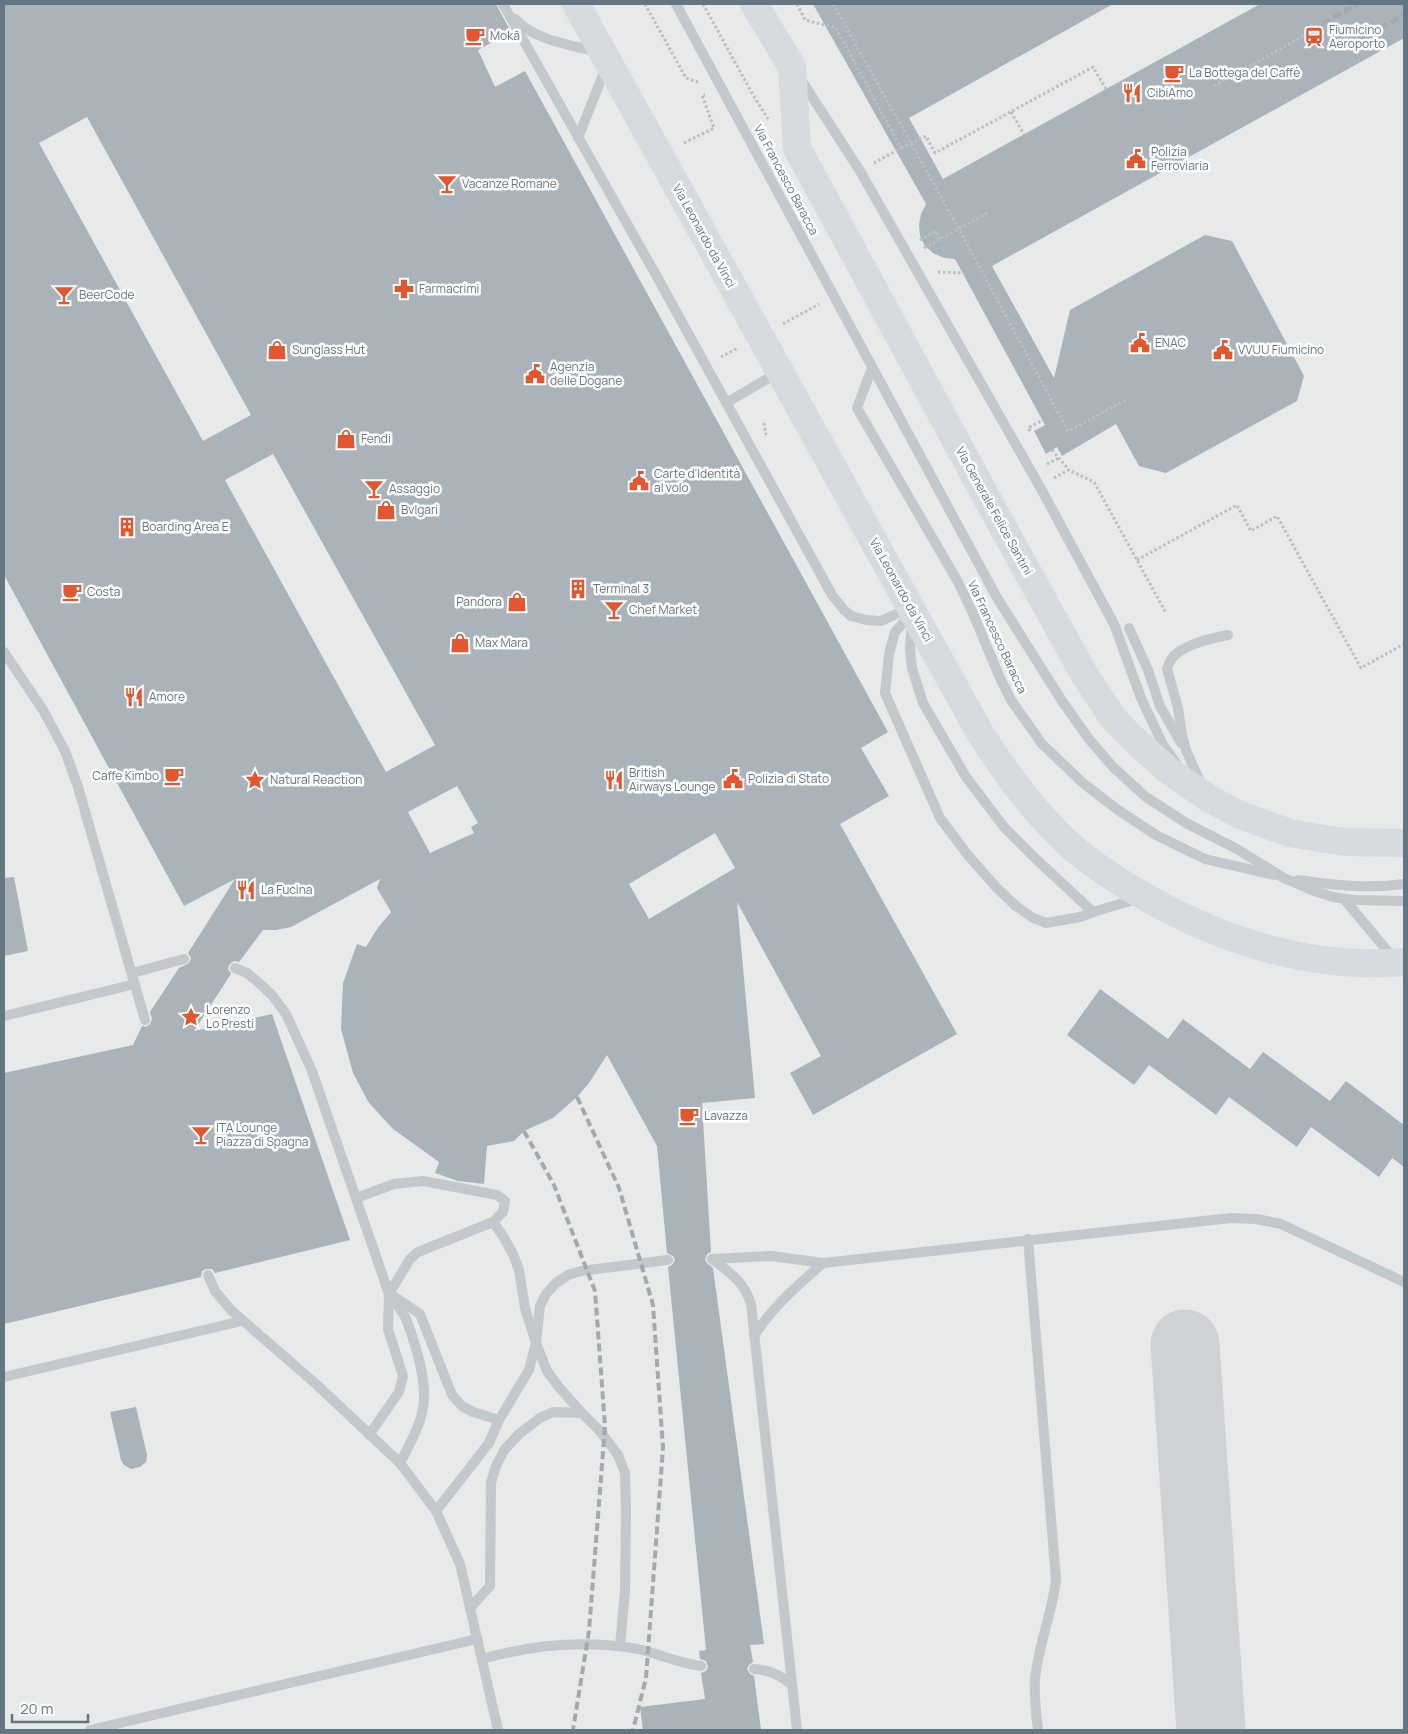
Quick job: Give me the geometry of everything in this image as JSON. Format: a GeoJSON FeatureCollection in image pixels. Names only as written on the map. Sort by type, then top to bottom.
{"type":"FeatureCollection","features":[{"type":"Feature","properties":{"kind":"main road","name":"Via Leonardo da Vinci"},"geometry":{"type":"LineString","coordinates":[[576,4],[980,733],[1020,790],[1043,818],[1072,847],[1100,870],[1145,897],[1206,929],[1266,948],[1323,959],[1404,963]]}},
{"type":"Feature","properties":{"kind":"main road","name":"Via Generale Felice Santini"},"geometry":{"type":"LineString","coordinates":[[754,4],[792,67],[797,148],[1018,556],[1084,674],[1113,718],[1162,766],[1201,793],[1240,815],[1290,833],[1346,842],[1404,843]]}},
{"type":"Feature","properties":{"kind":"lane","name":"Via Francesco Baracca"},"geometry":{"type":"LineString","coordinates":[[676,4],[996,596],[1089,739],[1113,767],[1146,797],[1186,823],[1237,849],[1284,878],[1314,891],[1344,899],[1404,901]]}},
{"type":"Feature","properties":{"kind":"lane"},"geometry":{"type":"LineString","coordinates":[[505,8],[527,30],[540,37],[606,57],[578,138]]}},
{"type":"Feature","properties":{"kind":"lane"},"geometry":{"type":"LineString","coordinates":[[505,8],[837,603],[850,616],[866,620],[881,621],[912,610]]}},
{"type":"Feature","properties":{"kind":"lane"},"geometry":{"type":"LineString","coordinates":[[792,67],[860,171],[1040,487],[1114,624],[1141,698],[1163,744],[1201,793]]}},
{"type":"Feature","properties":{"kind":"lane","name":"Via Francesco Baracca"},"geometry":{"type":"LineString","coordinates":[[872,368],[857,408],[958,582],[1011,700],[1042,744],[1083,783],[1118,810],[1156,835],[1205,859],[1284,878]]}},
{"type":"Feature","properties":{"kind":"lane"},"geometry":{"type":"LineString","coordinates":[[726,403],[779,372]]}},
{"type":"Feature","properties":{"kind":"lane"},"geometry":{"type":"LineString","coordinates":[[912,610],[910,649],[912,668],[924,703],[966,777],[1004,827],[1093,912]]}},
{"type":"Feature","properties":{"kind":"lane"},"geometry":{"type":"LineString","coordinates":[[912,610],[896,632],[889,654],[884,693],[940,818],[967,854],[996,886],[1033,918],[1046,923],[1080,917],[1145,897]]}},
{"type":"Feature","properties":{"kind":"lane"},"geometry":{"type":"LineString","coordinates":[[1128,628],[1148,670],[1160,706],[1186,750]]}},
{"type":"Feature","properties":{"kind":"lane"},"geometry":{"type":"LineString","coordinates":[[1201,793],[1186,750],[1178,708],[1167,669],[1172,658],[1191,646],[1209,639],[1228,635]]}},
{"type":"Feature","properties":{"kind":"lane"},"geometry":{"type":"LineString","coordinates":[[4,652],[42,710],[68,760],[78,787],[144,1020]]}},
{"type":"Feature","properties":{"kind":"lane"},"geometry":{"type":"LineString","coordinates":[[1284,878],[1348,886],[1404,884]]}},
{"type":"Feature","properties":{"kind":"lane"},"geometry":{"type":"LineString","coordinates":[[1344,899],[1390,954],[1404,963]]}},
{"type":"Feature","properties":{"kind":"lane"},"geometry":{"type":"LineString","coordinates":[[132,973],[184,959]]}},
{"type":"Feature","properties":{"kind":"lane"},"geometry":{"type":"LineString","coordinates":[[235,968],[259,983],[272,995],[286,1014],[312,1071],[389,1294],[405,1318],[423,1376],[424,1394],[422,1412],[414,1435],[400,1463]]}},
{"type":"Feature","properties":{"kind":"lane"},"geometry":{"type":"LineString","coordinates":[[4,1016],[135,984]]}},
{"type":"Feature","properties":{"kind":"lane"},"geometry":{"type":"LineString","coordinates":[[356,1198],[394,1184],[423,1181],[502,1197],[505,1201],[503,1212],[493,1222],[418,1252],[410,1259],[389,1294],[388,1329],[403,1376],[399,1392],[369,1435]]}},
{"type":"Feature","properties":{"kind":"lane"},"geometry":{"type":"LineString","coordinates":[[797,1730],[751,1304],[747,1291],[740,1282],[712,1259],[771,1256],[823,1263],[1231,1218],[1256,1219],[1281,1224],[1404,1282]]}},
{"type":"Feature","properties":{"kind":"lane"},"geometry":{"type":"LineString","coordinates":[[493,1222],[513,1254],[519,1270],[525,1308],[547,1371],[558,1386],[600,1431],[618,1455],[625,1473],[625,1591],[620,1646]]}},
{"type":"Feature","properties":{"kind":"lane"},"geometry":{"type":"LineString","coordinates":[[1028,1239],[1056,1580],[1054,1597],[1035,1681],[1038,1730]]}},
{"type":"Feature","properties":{"kind":"lane"},"geometry":{"type":"LineString","coordinates":[[436,1511],[489,1443],[499,1420],[529,1370],[536,1343],[540,1306],[546,1294],[556,1283],[568,1275],[604,1267],[668,1260]]}},
{"type":"Feature","properties":{"kind":"lane"},"geometry":{"type":"LineString","coordinates":[[754,1337],[778,1303],[823,1263]]}},
{"type":"Feature","properties":{"kind":"lane"},"geometry":{"type":"LineString","coordinates":[[208,1275],[215,1291],[242,1321],[316,1384],[400,1463],[436,1511],[460,1564],[498,1730]]}},
{"type":"Feature","properties":{"kind":"lane"},"geometry":{"type":"LineString","coordinates":[[389,1294],[420,1314],[452,1395],[462,1406],[473,1412],[499,1420]]}},
{"type":"Feature","properties":{"kind":"lane"},"geometry":{"type":"LineString","coordinates":[[4,1377],[242,1321]]}},
{"type":"Feature","properties":{"kind":"lane"},"geometry":{"type":"LineString","coordinates":[[471,1607],[490,1586],[491,1483],[496,1466],[505,1449],[519,1434],[540,1418],[553,1412],[582,1413]]}},
{"type":"Feature","properties":{"kind":"lane"},"geometry":{"type":"LineString","coordinates":[[90,1730],[477,1639]]}},
{"type":"Feature","properties":{"kind":"lane"},"geometry":{"type":"LineString","coordinates":[[482,1659],[504,1653],[595,1644],[620,1646],[666,1657],[683,1664],[701,1666]]}},
{"type":"Feature","properties":{"kind":"lane"},"geometry":{"type":"LineString","coordinates":[[754,1669],[766,1670],[779,1675],[792,1685]]}},
{"type":"Feature","properties":{"kind":"path"},"geometry":{"type":"LineString","coordinates":[[645,4],[686,78],[698,82],[702,95]]}},
{"type":"Feature","properties":{"kind":"path"},"geometry":{"type":"LineString","coordinates":[[799,4],[805,20],[836,28],[901,148]]}},
{"type":"Feature","properties":{"kind":"path"},"geometry":{"type":"LineString","coordinates":[[833,4],[1068,431],[1126,400]]}},
{"type":"Feature","properties":{"kind":"path"},"geometry":{"type":"LineString","coordinates":[[1214,86],[1305,35]]}},
{"type":"Feature","properties":{"kind":"path"},"geometry":{"type":"LineString","coordinates":[[872,164],[926,136],[935,153],[1093,66],[1106,88]]}},
{"type":"Feature","properties":{"kind":"path"},"geometry":{"type":"LineString","coordinates":[[1010,112],[1024,134]]}},
{"type":"Feature","properties":{"kind":"path"},"geometry":{"type":"LineString","coordinates":[[920,240],[936,231],[940,239]]}},
{"type":"Feature","properties":{"kind":"path"},"geometry":{"type":"LineString","coordinates":[[1032,435],[1028,428],[1043,420]]}},
{"type":"Feature","properties":{"kind":"path"},"geometry":{"type":"LineString","coordinates":[[1052,450],[1069,470],[1094,482],[1166,613]]}},
{"type":"Feature","properties":{"kind":"path"},"geometry":{"type":"LineString","coordinates":[[1043,457],[1046,464],[1059,458]]}},
{"type":"Feature","properties":{"kind":"path"},"geometry":{"type":"LineString","coordinates":[[1054,478],[1069,470]]}},
{"type":"Feature","properties":{"kind":"path"},"geometry":{"type":"LineString","coordinates":[[1137,560],[1237,505],[1252,530],[1277,516],[1361,668],[1404,644]]}},
{"type":"Feature","properties":{"kind":"shaded area"},"geometry":{"type":"Polygon","coordinates":[[[4,4],[1404,4],[1404,1730],[4,1730],[4,4]]]}},
{"type":"Feature","properties":{"kind":"building"},"geometry":{"type":"Polygon","coordinates":[[[4,4],[496,4],[511,32],[478,50],[495,87],[525,71],[888,732],[861,748],[889,796],[840,824],[957,1034],[813,1115],[790,1073],[821,1056],[737,902],[755,1098],[702,1103],[711,1252],[707,1254],[705,1260],[713,1268],[764,1644],[750,1645],[753,1662],[747,1669],[754,1676],[761,1730],[643,1730],[640,1707],[705,1699],[701,1673],[706,1671],[708,1667],[706,1661],[700,1659],[699,1651],[706,1650],[668,1267],[675,1260],[673,1256],[667,1253],[657,1146],[607,1055],[589,1083],[577,1097],[553,1118],[524,1131],[514,1141],[487,1146],[484,1184],[458,1181],[435,1173],[439,1162],[393,1129],[369,1103],[353,1073],[341,1029],[343,983],[357,944],[366,947],[377,929],[391,912],[377,888],[380,879],[291,927],[263,930],[239,962],[234,961],[229,965],[228,969],[231,974],[194,1031],[272,1014],[350,1240],[215,1273],[212,1269],[206,1269],[202,1271],[201,1277],[4,1324],[4,1073],[133,1045],[142,1026],[146,1027],[150,1024],[152,1019],[150,1012],[179,968],[189,963],[191,958],[188,953],[235,879],[184,906],[4,575],[4,4]],[[87,117],[39,143],[203,441],[251,415],[87,117]],[[273,454],[225,480],[386,772],[435,745],[273,454]],[[457,786],[408,812],[430,853],[474,833],[471,827],[478,823],[457,786]],[[715,833],[629,884],[649,919],[735,868],[715,833]]]}},
{"type":"Feature","properties":{"kind":"building"},"geometry":{"type":"Polygon","coordinates":[[[813,4],[1113,4],[909,118],[943,179],[1260,4],[1404,4],[1404,38],[992,266],[1054,378],[1070,310],[1205,235],[1232,241],[1304,376],[1297,401],[1166,473],[1139,466],[1116,424],[1062,456],[1057,447],[1046,454],[1034,431],[1045,425],[955,259],[944,258],[933,253],[925,246],[920,236],[919,225],[921,214],[926,204],[813,4]]]}},
{"type":"Feature","properties":{"kind":"building"},"geometry":{"type":"Polygon","coordinates":[[[14,877],[28,951],[4,956],[4,878],[14,877]]]}},
{"type":"Feature","properties":{"kind":"building"},"geometry":{"type":"Polygon","coordinates":[[[1100,989],[1168,1039],[1183,1019],[1250,1069],[1263,1052],[1330,1101],[1346,1081],[1404,1125],[1404,1167],[1392,1158],[1379,1177],[1311,1127],[1297,1147],[1229,1097],[1216,1115],[1149,1065],[1134,1085],[1067,1035],[1100,989]]]}},
{"type":"Feature","properties":{"kind":"building"},"geometry":{"type":"Polygon","coordinates":[[[136,1407],[147,1455],[146,1462],[140,1467],[131,1469],[124,1465],[121,1460],[110,1412],[136,1407]]]}},
{"type":"Feature","properties":{"kind":"taxiway"},"geometry":{"type":"LineString","coordinates":[[1185,1344],[1211,1730]]}},
{"type":"Feature","properties":{"kind":"railway"},"geometry":{"type":"LineString","coordinates":[[1323,23],[1358,4]]}},
{"type":"Feature","properties":{"kind":"railway"},"geometry":{"type":"LineString","coordinates":[[1338,51],[1404,15]]}},
{"type":"Feature","properties":{"kind":"railway"},"geometry":{"type":"LineString","coordinates":[[577,1097],[619,1188],[653,1305],[663,1448],[646,1678],[633,1730]]}},
{"type":"Feature","properties":{"kind":"railway"},"geometry":{"type":"LineString","coordinates":[[524,1131],[554,1185],[595,1291],[605,1426],[589,1631],[573,1730]]}},
{"type":"Feature","properties":{"kind":"place","name":"Mokā"},"geometry":{"type":"Point","coordinates":[475,36]}},
{"type":"Feature","properties":{"kind":"place","name":"Fiumicino Aeroporto"},"geometry":{"type":"Point","coordinates":[1314,37]}},
{"type":"Feature","properties":{"kind":"place","name":"La Bottega del Caffè"},"geometry":{"type":"Point","coordinates":[1174,73]}},
{"type":"Feature","properties":{"kind":"place","name":"CibiAmo"},"geometry":{"type":"Point","coordinates":[1132,93]}},
{"type":"Feature","properties":{"kind":"place","name":"Polizia Ferroviaria"},"geometry":{"type":"Point","coordinates":[1136,159]}},
{"type":"Feature","properties":{"kind":"place","name":"Vacanze Romane"},"geometry":{"type":"Point","coordinates":[447,184]}},
{"type":"Feature","properties":{"kind":"place","name":"Farmacrimi"},"geometry":{"type":"Point","coordinates":[404,289]}},
{"type":"Feature","properties":{"kind":"place","name":"BeerCode"},"geometry":{"type":"Point","coordinates":[64,295]}},
{"type":"Feature","properties":{"kind":"place","name":"ENAC"},"geometry":{"type":"Point","coordinates":[1140,343]}},
{"type":"Feature","properties":{"kind":"place","name":"Sunglass Hut"},"geometry":{"type":"Point","coordinates":[277,350]}},
{"type":"Feature","properties":{"kind":"place","name":"VVUU Fiumicino"},"geometry":{"type":"Point","coordinates":[1223,350]}},
{"type":"Feature","properties":{"kind":"place","name":"Agenzia delle Dogane"},"geometry":{"type":"Point","coordinates":[535,374]}},
{"type":"Feature","properties":{"kind":"place","name":"Fendi"},"geometry":{"type":"Point","coordinates":[346,439]}},
{"type":"Feature","properties":{"kind":"place","name":"Carte d'Identità al volo"},"geometry":{"type":"Point","coordinates":[639,481]}},
{"type":"Feature","properties":{"kind":"place","name":"Assaggio"},"geometry":{"type":"Point","coordinates":[374,489]}},
{"type":"Feature","properties":{"kind":"place","name":"Bvlgari"},"geometry":{"type":"Point","coordinates":[386,510]}},
{"type":"Feature","properties":{"kind":"place","name":"Boarding Area E"},"geometry":{"type":"Point","coordinates":[127,527]}},
{"type":"Feature","properties":{"kind":"place","name":"Terminal 3"},"geometry":{"type":"Point","coordinates":[578,589]}},
{"type":"Feature","properties":{"kind":"place","name":"Costa"},"geometry":{"type":"Point","coordinates":[72,592]}},
{"type":"Feature","properties":{"kind":"place","name":"Pandora"},"geometry":{"type":"Point","coordinates":[517,602]}},
{"type":"Feature","properties":{"kind":"place","name":"Chef Market"},"geometry":{"type":"Point","coordinates":[614,610]}},
{"type":"Feature","properties":{"kind":"place","name":"Max Mara"},"geometry":{"type":"Point","coordinates":[460,643]}},
{"type":"Feature","properties":{"kind":"place","name":"Amore"},"geometry":{"type":"Point","coordinates":[134,697]}},
{"type":"Feature","properties":{"kind":"place","name":"Caffe Kimbo"},"geometry":{"type":"Point","coordinates":[174,776]}},
{"type":"Feature","properties":{"kind":"place","name":"Polizia di Stato"},"geometry":{"type":"Point","coordinates":[733,779]}},
{"type":"Feature","properties":{"kind":"place","name":"Natural Reaction"},"geometry":{"type":"Point","coordinates":[255,780]}},
{"type":"Feature","properties":{"kind":"place","name":"British Airways Lounge"},"geometry":{"type":"Point","coordinates":[614,780]}},
{"type":"Feature","properties":{"kind":"place","name":"La Fucina"},"geometry":{"type":"Point","coordinates":[246,890]}},
{"type":"Feature","properties":{"kind":"place","name":"Lorenzo Lo Presti"},"geometry":{"type":"Point","coordinates":[191,1017]}},
{"type":"Feature","properties":{"kind":"place","name":"Lavazza"},"geometry":{"type":"Point","coordinates":[689,1116]}},
{"type":"Feature","properties":{"kind":"place","name":"ITA Lounge Piazza di Spagna"},"geometry":{"type":"Point","coordinates":[201,1135]}}]}
